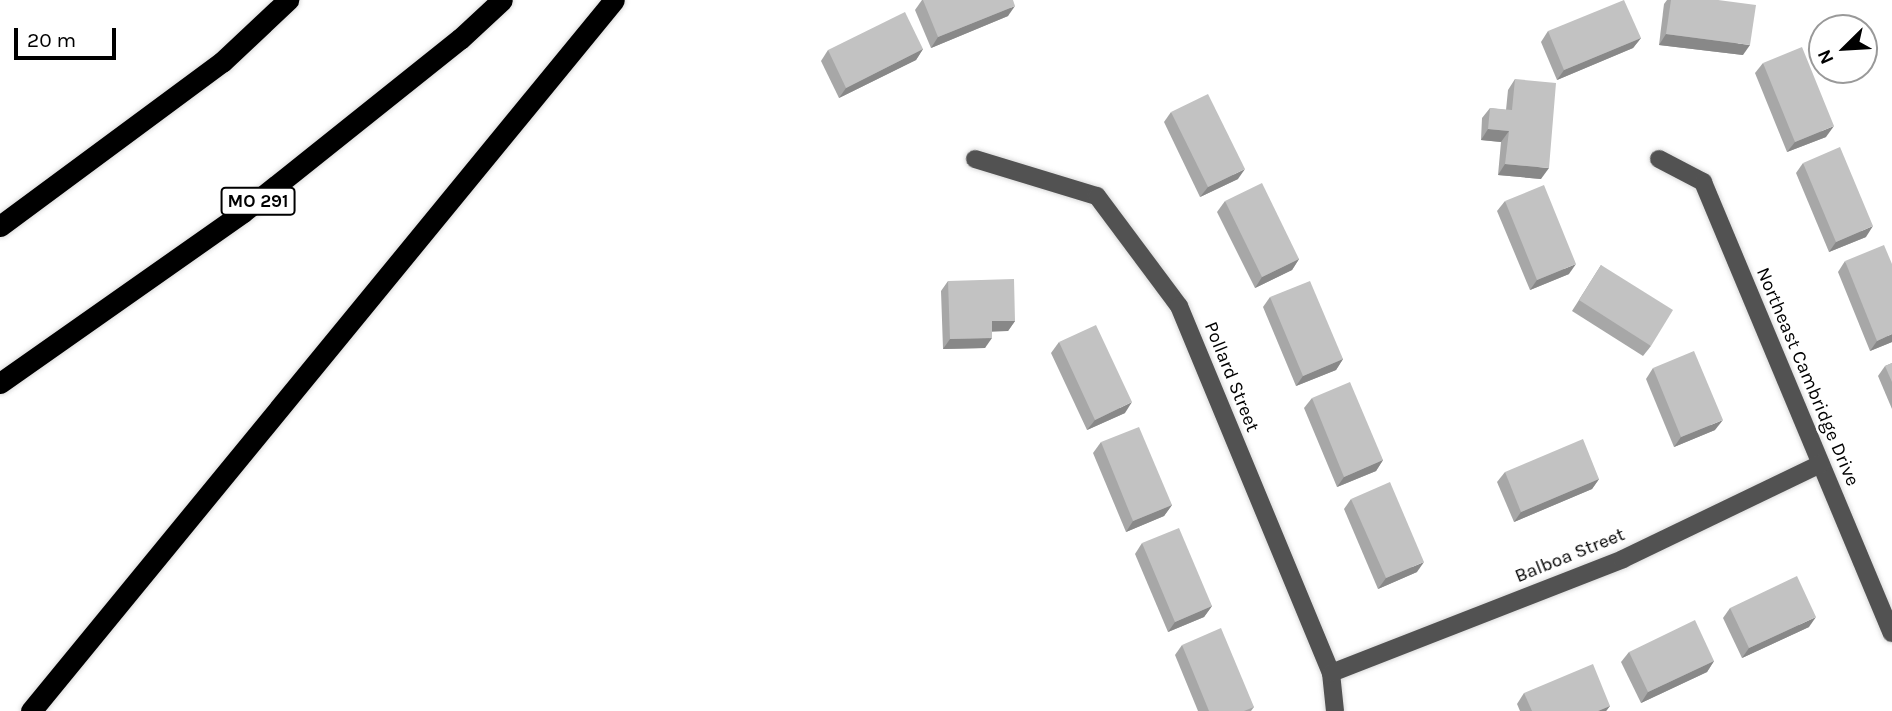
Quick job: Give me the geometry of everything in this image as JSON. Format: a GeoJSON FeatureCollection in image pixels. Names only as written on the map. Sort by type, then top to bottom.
{"type":"FeatureCollection","features":[{"type":"Feature","properties":{"kind":"highway"},"geometry":{"type":"LineString","coordinates":[[0,226],[222,62],[288,0]]}},
{"type":"Feature","properties":{"kind":"highway","name":"MO 291"},"geometry":{"type":"LineString","coordinates":[[0,383],[243,212],[460,39],[502,0]]}},
{"type":"Feature","properties":{"kind":"highway"},"geometry":{"type":"LineString","coordinates":[[31,711],[614,0]]}},
{"type":"Feature","properties":{"kind":"street","name":"Pollard Street"},"geometry":{"type":"LineString","coordinates":[[975,159],[1097,195],[1179,306],[1331,673],[1335,711]]}},
{"type":"Feature","properties":{"kind":"street","name":"Northeast Cambridge Drive"},"geometry":{"type":"LineString","coordinates":[[1659,159],[1703,182],[1892,633]]}},
{"type":"Feature","properties":{"kind":"street","name":"Balboa Street"},"geometry":{"type":"LineString","coordinates":[[1331,673],[1622,559],[1819,464]]}},
{"type":"Feature","properties":{"kind":"building"},"geometry":{"type":"Polygon","coordinates":[[[923,0],[1013,0],[1015,6],[938,37],[923,0]]]}},
{"type":"Feature","properties":{"kind":"building"},"geometry":{"type":"Polygon","coordinates":[[[1624,0],[1641,38],[1564,70],[1548,31],[1624,0]]]}},
{"type":"Feature","properties":{"kind":"building"},"geometry":{"type":"Polygon","coordinates":[[[1671,0],[1718,0],[1756,5],[1750,45],[1666,34],[1671,0]]]}},
{"type":"Feature","properties":{"kind":"building"},"geometry":{"type":"Polygon","coordinates":[[[905,12],[923,49],[846,88],[828,50],[905,12]]]}},
{"type":"Feature","properties":{"kind":"building"},"geometry":{"type":"Polygon","coordinates":[[[1802,47],[1808,62],[1808,84],[1817,84],[1834,126],[1795,142],[1763,63],[1802,47]]]}},
{"type":"Feature","properties":{"kind":"building"},"geometry":{"type":"Polygon","coordinates":[[[1515,79],[1556,83],[1549,168],[1505,164],[1509,131],[1488,129],[1490,108],[1512,110],[1515,79]]]}},
{"type":"Feature","properties":{"kind":"building"},"geometry":{"type":"Polygon","coordinates":[[[1208,94],[1245,169],[1208,187],[1171,112],[1208,94]]]}},
{"type":"Feature","properties":{"kind":"building"},"geometry":{"type":"Polygon","coordinates":[[[1840,147],[1873,226],[1836,242],[1803,163],[1840,147]]]}},
{"type":"Feature","properties":{"kind":"building"},"geometry":{"type":"Polygon","coordinates":[[[1262,183],[1299,259],[1262,277],[1225,201],[1262,183]]]}},
{"type":"Feature","properties":{"kind":"building"},"geometry":{"type":"Polygon","coordinates":[[[1544,185],[1576,264],[1537,280],[1505,201],[1544,185]]]}},
{"type":"Feature","properties":{"kind":"building"},"geometry":{"type":"Polygon","coordinates":[[[1884,245],[1892,264],[1892,334],[1877,341],[1845,261],[1884,245]]]}},
{"type":"Feature","properties":{"kind":"building"},"geometry":{"type":"Polygon","coordinates":[[[1601,265],[1673,310],[1651,346],[1579,300],[1601,265]]]}},
{"type":"Feature","properties":{"kind":"building"},"geometry":{"type":"Polygon","coordinates":[[[1014,279],[1015,321],[992,321],[992,338],[950,339],[948,281],[1014,279]]]}},
{"type":"Feature","properties":{"kind":"building"},"geometry":{"type":"Polygon","coordinates":[[[1310,281],[1343,359],[1303,376],[1270,297],[1310,281]]]}},
{"type":"Feature","properties":{"kind":"building"},"geometry":{"type":"Polygon","coordinates":[[[1096,325],[1132,402],[1095,420],[1059,342],[1096,325]]]}},
{"type":"Feature","properties":{"kind":"building"},"geometry":{"type":"Polygon","coordinates":[[[1694,351],[1723,420],[1681,437],[1653,368],[1694,351]]]}},
{"type":"Feature","properties":{"kind":"building"},"geometry":{"type":"Polygon","coordinates":[[[1892,363],[1892,382],[1885,366],[1892,363]]]}},
{"type":"Feature","properties":{"kind":"building"},"geometry":{"type":"Polygon","coordinates":[[[1350,382],[1383,460],[1344,477],[1312,398],[1350,382]]]}},
{"type":"Feature","properties":{"kind":"building"},"geometry":{"type":"Polygon","coordinates":[[[1139,427],[1172,505],[1133,521],[1101,442],[1139,427]]]}},
{"type":"Feature","properties":{"kind":"building"},"geometry":{"type":"Polygon","coordinates":[[[1583,439],[1599,479],[1521,512],[1505,472],[1583,439]]]}},
{"type":"Feature","properties":{"kind":"building"},"geometry":{"type":"Polygon","coordinates":[[[1390,482],[1424,562],[1386,578],[1351,499],[1390,482]]]}},
{"type":"Feature","properties":{"kind":"building"},"geometry":{"type":"Polygon","coordinates":[[[1179,528],[1212,606],[1175,622],[1142,543],[1179,528]]]}},
{"type":"Feature","properties":{"kind":"building"},"geometry":{"type":"Polygon","coordinates":[[[1797,576],[1816,617],[1749,648],[1730,608],[1797,576]]]}},
{"type":"Feature","properties":{"kind":"building"},"geometry":{"type":"Polygon","coordinates":[[[1695,620],[1714,661],[1648,692],[1629,652],[1695,620]]]}},
{"type":"Feature","properties":{"kind":"building"},"geometry":{"type":"Polygon","coordinates":[[[1221,628],[1254,707],[1244,711],[1209,711],[1182,645],[1221,628]]]}},
{"type":"Feature","properties":{"kind":"building"},"geometry":{"type":"Polygon","coordinates":[[[1593,664],[1610,706],[1598,711],[1532,711],[1524,693],[1593,664]]]}}]}
